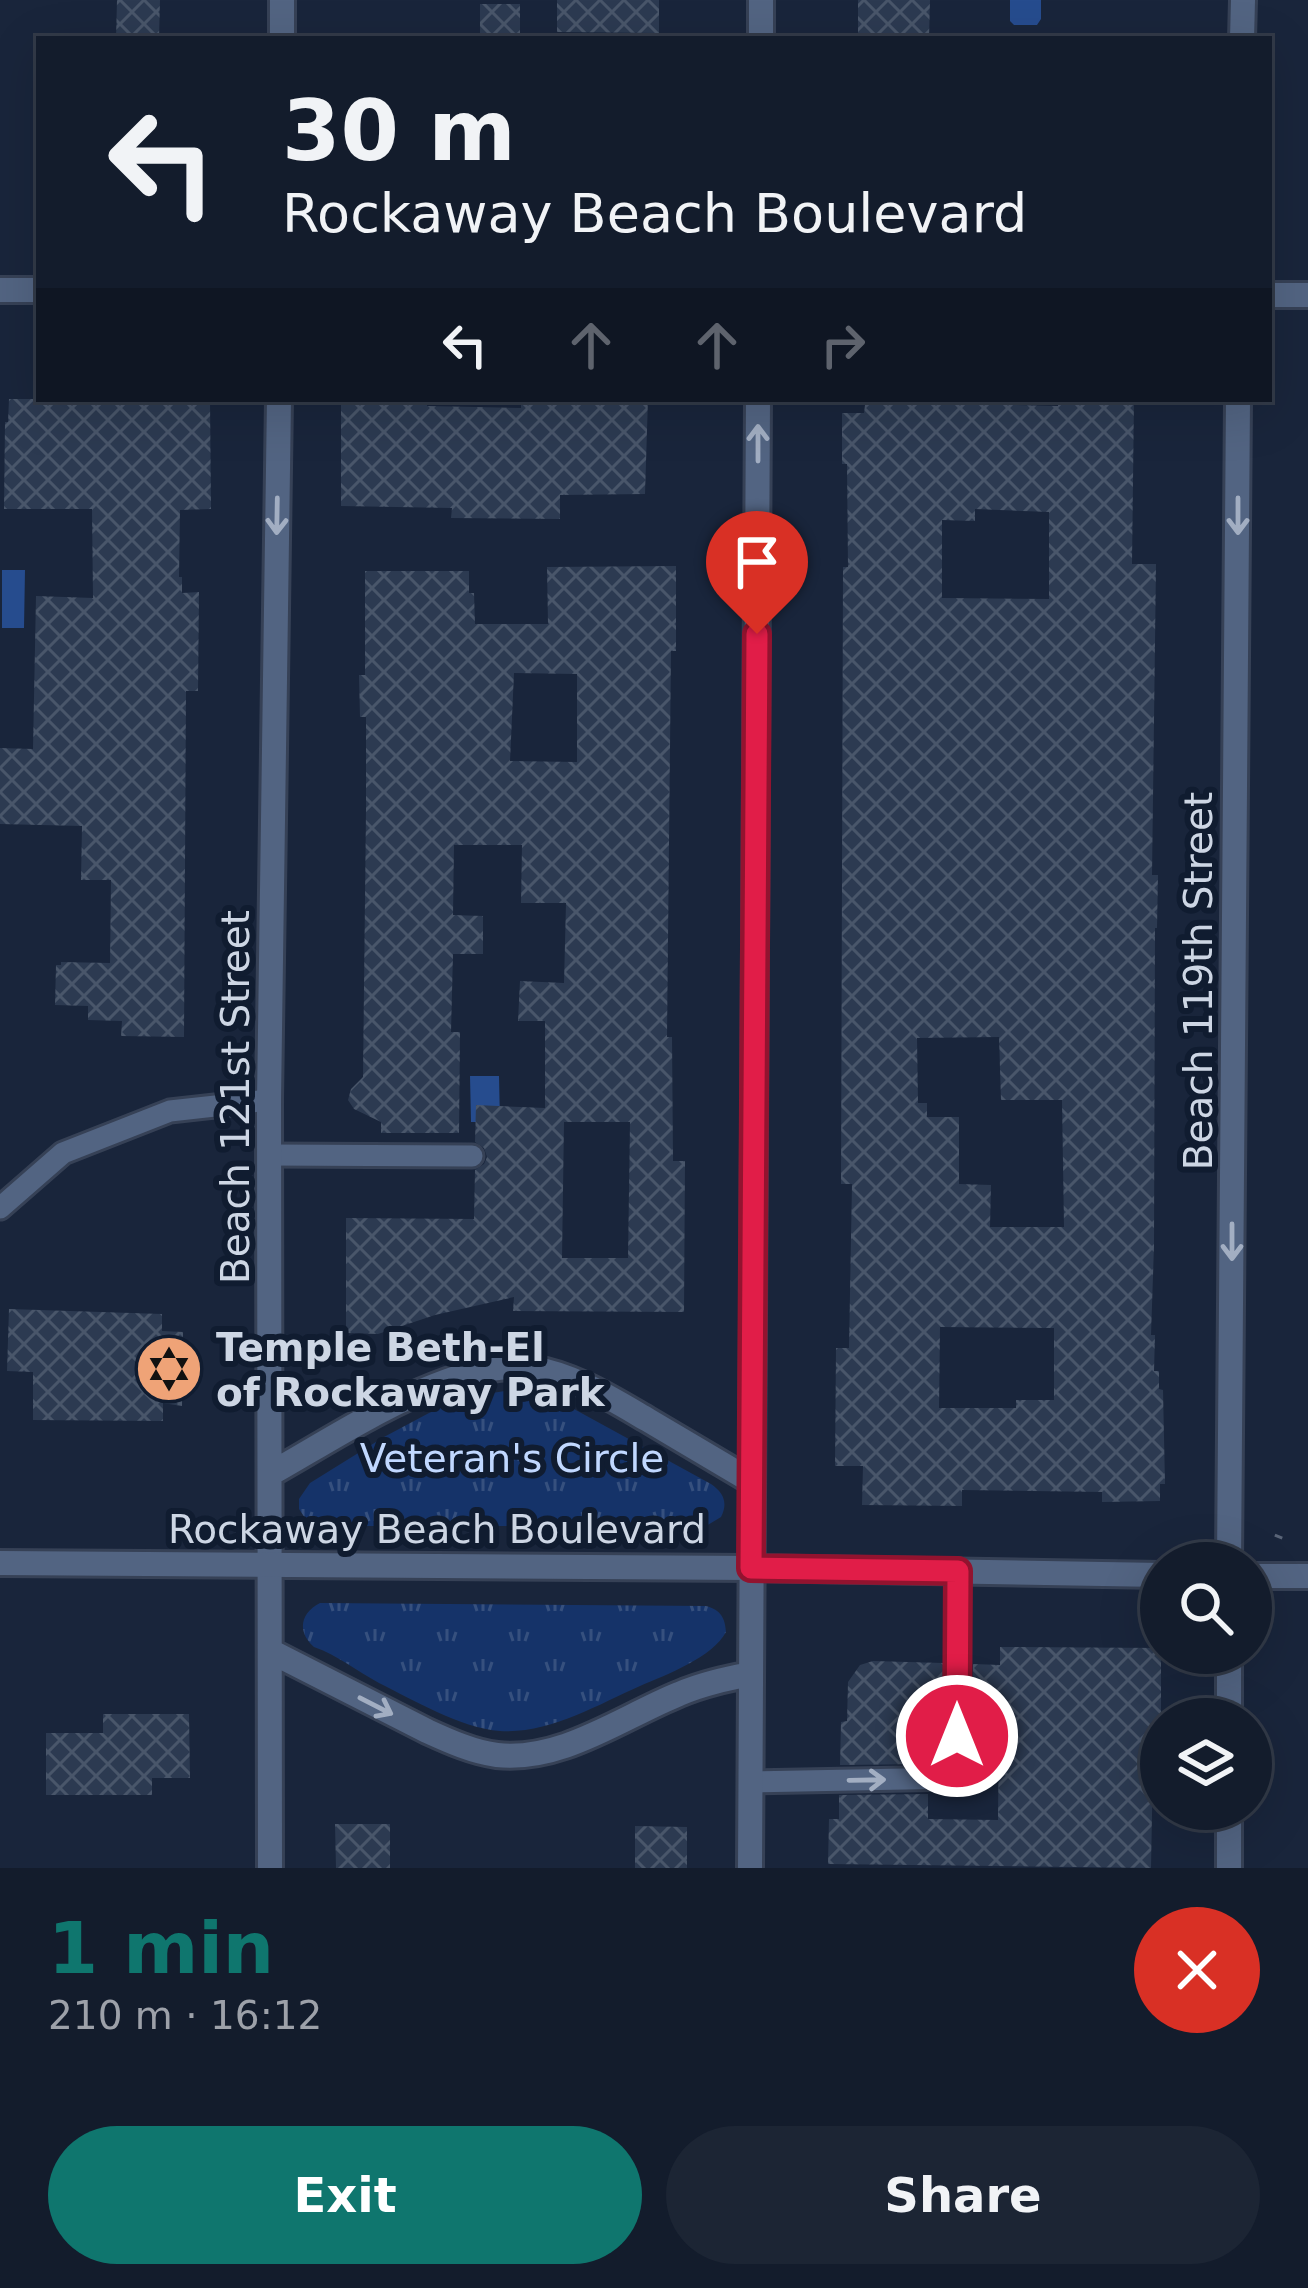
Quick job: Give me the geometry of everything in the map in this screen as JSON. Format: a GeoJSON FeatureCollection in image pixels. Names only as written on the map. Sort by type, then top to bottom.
{"type":"FeatureCollection","features":[{"type":"Feature","properties":{"kind":"street"},"geometry":{"type":"LineString","coordinates":[[282,0],[282,36]]}},
{"type":"Feature","properties":{"kind":"street"},"geometry":{"type":"LineString","coordinates":[[761,0],[761,36]]}},
{"type":"Feature","properties":{"kind":"street"},"geometry":{"type":"LineString","coordinates":[[1243,0],[1243,36]]}},
{"type":"Feature","properties":{"kind":"street"},"geometry":{"type":"LineString","coordinates":[[0,290],[36,290]]}},
{"type":"Feature","properties":{"kind":"street"},"geometry":{"type":"LineString","coordinates":[[1272,296],[1308,296]]}},
{"type":"Feature","properties":{"kind":"street","name":"Beach 121st Street"},"geometry":{"type":"LineString","coordinates":[[270,1868],[269,1100],[279,402]]}},
{"type":"Feature","properties":{"kind":"street"},"geometry":{"type":"LineString","coordinates":[[750,1868],[758,402]]}},
{"type":"Feature","properties":{"kind":"street","name":"Beach 119th Street"},"geometry":{"type":"LineString","coordinates":[[1229,1542],[1238,402]]}},
{"type":"Feature","properties":{"kind":"street"},"geometry":{"type":"LineString","coordinates":[[270,1474],[429,1388],[468,1372],[507,1366],[551,1372],[590,1388],[751,1481]]}},
{"type":"Feature","properties":{"kind":"street","name":"Rockaway Beach Boulevard"},"geometry":{"type":"LineString","coordinates":[[0,1563],[1140,1575]]}},
{"type":"Feature","properties":{"kind":"street"},"geometry":{"type":"LineString","coordinates":[[1272,1576],[1308,1576]]}},
{"type":"Feature","properties":{"kind":"street"},"geometry":{"type":"LineString","coordinates":[[272,1652],[427,1731],[496,1755],[554,1749],[678,1694],[751,1674]]}},
{"type":"Feature","properties":{"kind":"street"},"geometry":{"type":"LineString","coordinates":[[1229,1830],[1229,1868]]}},
{"type":"Feature","properties":{"kind":"lane"},"geometry":{"type":"LineString","coordinates":[[0,1208],[63,1154],[170,1111],[269,1100]]}},
{"type":"Feature","properties":{"kind":"lane"},"geometry":{"type":"LineString","coordinates":[[269,1155],[472,1156]]}},
{"type":"Feature","properties":{"kind":"lane"},"geometry":{"type":"LineString","coordinates":[[750,1782],[957,1778],[958,1571]]}},
{"type":"Feature","properties":{"kind":"path"},"geometry":{"type":"LineString","coordinates":[[1278,1538],[1282,1528]]}},
{"type":"Feature","properties":{"kind":"green space","name":"Veteran's Circle"},"geometry":{"type":"Polygon","coordinates":[[[512,1390],[552,1397],[711,1484],[724,1499],[721,1517],[706,1526],[325,1526],[314,1525],[299,1509],[299,1499],[310,1483],[384,1437],[466,1397],[512,1390]]]}},
{"type":"Feature","properties":{"kind":"green space"},"geometry":{"type":"Polygon","coordinates":[[[320,1603],[706,1606],[721,1615],[726,1632],[688,1664],[590,1709],[536,1728],[500,1731],[438,1712],[314,1647],[303,1623],[320,1603]]]}},
{"type":"Feature","properties":{"kind":"shaded area"},"geometry":{"type":"Polygon","coordinates":[[[1010,0],[1041,0],[1037,25],[1014,25],[1010,0]]]}},
{"type":"Feature","properties":{"kind":"shaded area"},"geometry":{"type":"Polygon","coordinates":[[[2,570],[25,570],[24,628],[2,628],[2,570]]]}},
{"type":"Feature","properties":{"kind":"shaded area"},"geometry":{"type":"Polygon","coordinates":[[[470,1076],[499,1076],[500,1122],[471,1122],[470,1076]]]}},
{"type":"Feature","properties":{"kind":"building"},"geometry":{"type":"Polygon","coordinates":[[[117,0],[160,0],[159,36],[116,36],[117,0]]]}},
{"type":"Feature","properties":{"kind":"building"},"geometry":{"type":"Polygon","coordinates":[[[557,0],[659,0],[659,33],[557,32],[557,0]]]}},
{"type":"Feature","properties":{"kind":"building"},"geometry":{"type":"Polygon","coordinates":[[[858,0],[930,0],[929,36],[858,36],[858,0]]]}},
{"type":"Feature","properties":{"kind":"building"},"geometry":{"type":"Polygon","coordinates":[[[480,4],[520,4],[520,36],[480,36],[480,4]]]}},
{"type":"Feature","properties":{"kind":"building"},"geometry":{"type":"Polygon","coordinates":[[[9,399],[210,402],[211,509],[180,510],[182,593],[199,592],[198,691],[186,691],[184,1037],[121,1036],[122,1021],[88,1020],[88,1006],[55,1005],[56,965],[110,963],[111,880],[81,880],[82,826],[0,824],[0,748],[33,749],[36,596],[93,598],[92,509],[4,509],[9,399]]]}},
{"type":"Feature","properties":{"kind":"building"},"geometry":{"type":"Polygon","coordinates":[[[341,402],[521,408],[521,404],[648,402],[645,494],[560,495],[560,519],[451,518],[452,508],[341,506],[341,402]]]}},
{"type":"Feature","properties":{"kind":"building"},"geometry":{"type":"Polygon","coordinates":[[[1058,402],[1134,402],[1132,564],[1156,564],[1152,875],[1158,875],[1151,1335],[1155,1335],[1154,1371],[1159,1371],[1159,1389],[1163,1390],[1165,1484],[1160,1484],[1160,1501],[1102,1502],[1102,1492],[962,1490],[962,1506],[862,1505],[863,1466],[835,1466],[836,1348],[849,1348],[852,1184],[841,1184],[843,567],[848,567],[842,413],[864,413],[865,405],[1058,406],[1058,402]],[[975,509],[975,521],[942,520],[942,598],[1049,599],[1049,512],[975,509]],[[999,1037],[917,1038],[918,1103],[927,1103],[927,1117],[959,1117],[959,1184],[991,1185],[990,1227],[1064,1227],[1062,1100],[1001,1100],[999,1037]],[[940,1327],[939,1408],[1016,1408],[1016,1400],[1054,1400],[1054,1328],[940,1327]]]}},
{"type":"Feature","properties":{"kind":"building"},"geometry":{"type":"Polygon","coordinates":[[[676,566],[667,1037],[672,1037],[673,1161],[685,1161],[684,1312],[513,1311],[514,1297],[378,1334],[346,1333],[346,1218],[474,1219],[475,1170],[487,1157],[475,1142],[476,1105],[545,1108],[545,1021],[518,1021],[520,981],[564,983],[566,903],[521,903],[522,845],[454,845],[453,915],[483,916],[483,954],[453,954],[451,1032],[460,1032],[459,1133],[381,1133],[381,1122],[354,1109],[348,1100],[351,1089],[363,1077],[366,717],[360,717],[359,675],[365,675],[365,571],[469,571],[475,624],[548,624],[547,567],[676,566]],[[514,673],[510,761],[577,762],[577,674],[514,673]],[[564,1122],[562,1258],[628,1258],[630,1122],[564,1122]]]}},
{"type":"Feature","properties":{"kind":"building"},"geometry":{"type":"Polygon","coordinates":[[[9,1309],[162,1314],[162,1331],[183,1332],[182,1406],[163,1403],[163,1421],[33,1420],[33,1372],[7,1371],[9,1309]]]}},
{"type":"Feature","properties":{"kind":"building"},"geometry":{"type":"Polygon","coordinates":[[[1000,1647],[1140,1648],[1140,1674],[1161,1674],[1161,1698],[1140,1698],[1140,1830],[1152,1830],[1151,1868],[828,1864],[829,1819],[839,1819],[839,1795],[928,1794],[928,1819],[998,1820],[999,1710],[972,1710],[973,1664],[1000,1665],[1000,1647]]]}},
{"type":"Feature","properties":{"kind":"building"},"geometry":{"type":"Polygon","coordinates":[[[873,1661],[943,1663],[942,1710],[929,1710],[929,1764],[840,1765],[848,1682],[860,1665],[873,1661]]]}},
{"type":"Feature","properties":{"kind":"building"},"geometry":{"type":"Polygon","coordinates":[[[103,1714],[189,1714],[190,1778],[152,1778],[152,1795],[46,1795],[46,1733],[103,1733],[103,1714]]]}},
{"type":"Feature","properties":{"kind":"building"},"geometry":{"type":"Polygon","coordinates":[[[335,1824],[390,1824],[390,1868],[336,1868],[335,1824]]]}},
{"type":"Feature","properties":{"kind":"building"},"geometry":{"type":"Polygon","coordinates":[[[635,1826],[687,1827],[687,1868],[635,1868],[635,1826]]]}},
{"type":"Feature","properties":{"kind":"place","name":"Temple Beth-El of Rockaway Park"},"geometry":{"type":"Point","coordinates":[169,1369]}},
{"type":"Feature","properties":{"kind":"route"},"geometry":{"type":"LineString","coordinates":[[757,634],[751,1568],[958,1571],[957,1736]]}}]}
